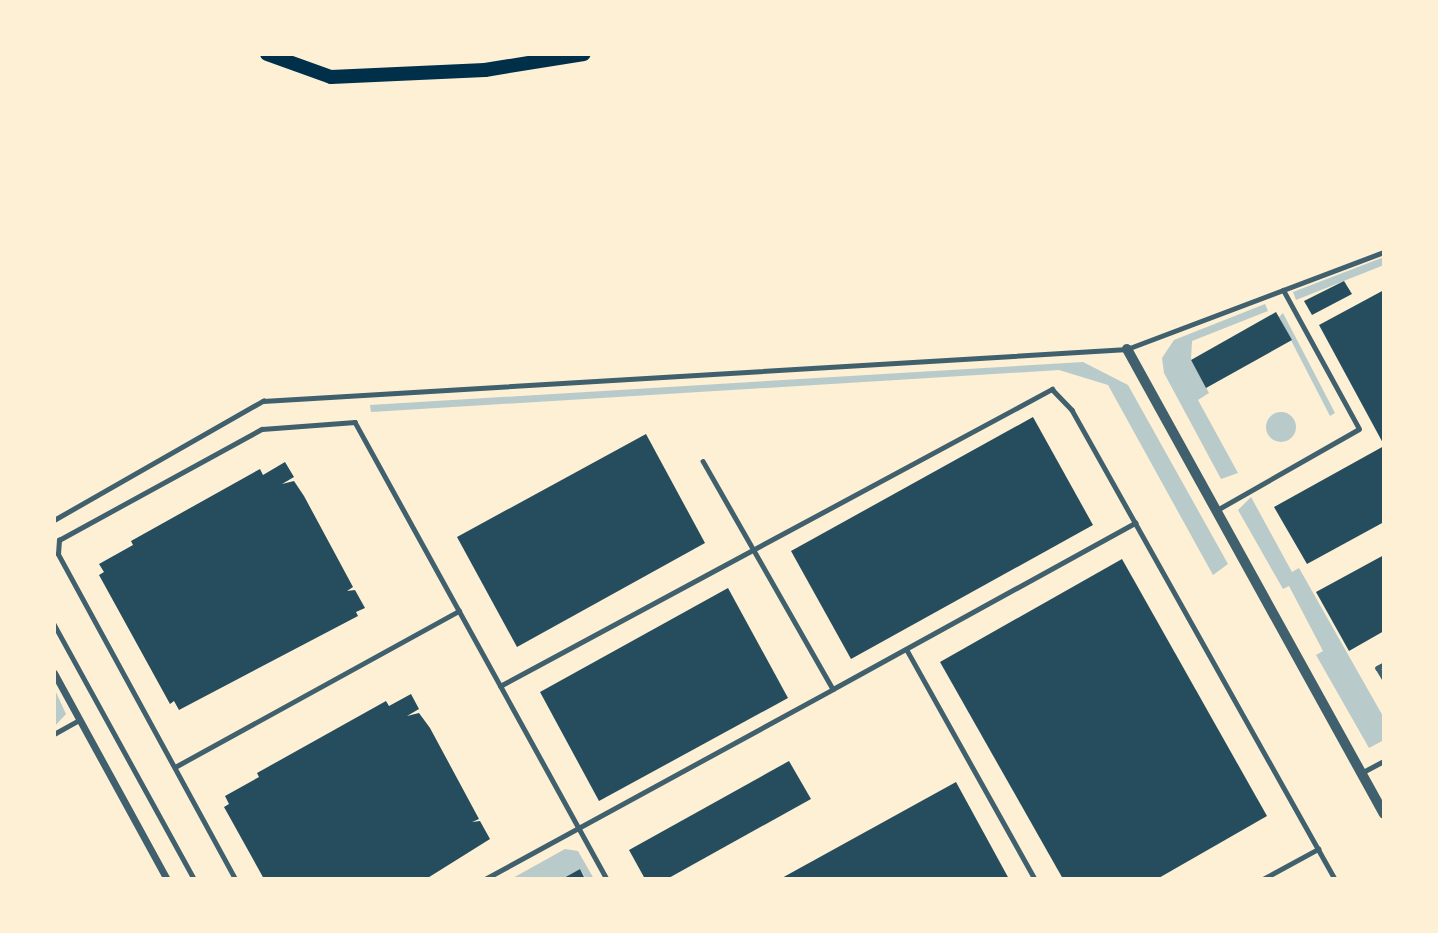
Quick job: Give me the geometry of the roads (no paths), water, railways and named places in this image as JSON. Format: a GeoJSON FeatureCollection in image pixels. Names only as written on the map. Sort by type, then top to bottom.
{"type":"FeatureCollection","features":[{"type":"Feature","properties":{"kind":"highway"},"geometry":{"type":"LineString","coordinates":[[267,54],[331,77],[485,70],[584,54]]}},
{"type":"Feature","properties":{"kind":"street"},"geometry":{"type":"LineString","coordinates":[[1127,349],[1384,814]]}},
{"type":"Feature","properties":{"kind":"street"},"geometry":{"type":"LineString","coordinates":[[54,673],[167,879]]}},
{"type":"Feature","properties":{"kind":"lane"},"geometry":{"type":"LineString","coordinates":[[54,520],[263,401],[1127,349],[1384,252]]}},
{"type":"Feature","properties":{"kind":"lane"},"geometry":{"type":"LineString","coordinates":[[1216,510],[1359,429],[1283,290]]}},
{"type":"Feature","properties":{"kind":"lane"},"geometry":{"type":"LineString","coordinates":[[500,686],[1052,389],[1072,410],[1335,879]]}},
{"type":"Feature","properties":{"kind":"lane"},"geometry":{"type":"LineString","coordinates":[[235,879],[58,554],[59,540],[262,429],[355,422],[607,879]]}},
{"type":"Feature","properties":{"kind":"lane"},"geometry":{"type":"LineString","coordinates":[[703,461],[833,689]]}},
{"type":"Feature","properties":{"kind":"lane"},"geometry":{"type":"LineString","coordinates":[[485,879],[1135,523]]}},
{"type":"Feature","properties":{"kind":"lane"},"geometry":{"type":"LineString","coordinates":[[175,767],[459,611]]}},
{"type":"Feature","properties":{"kind":"lane"},"geometry":{"type":"LineString","coordinates":[[54,624],[194,879]]}},
{"type":"Feature","properties":{"kind":"lane"},"geometry":{"type":"LineString","coordinates":[[907,650],[1035,879]]}},
{"type":"Feature","properties":{"kind":"lane"},"geometry":{"type":"LineString","coordinates":[[1384,665],[1378,668],[1384,678]]}},
{"type":"Feature","properties":{"kind":"lane"},"geometry":{"type":"LineString","coordinates":[[54,734],[79,720]]}},
{"type":"Feature","properties":{"kind":"lane"},"geometry":{"type":"LineString","coordinates":[[1361,773],[1384,761]]}},
{"type":"Feature","properties":{"kind":"lane"},"geometry":{"type":"LineString","coordinates":[[1263,879],[1318,849]]}}]}
